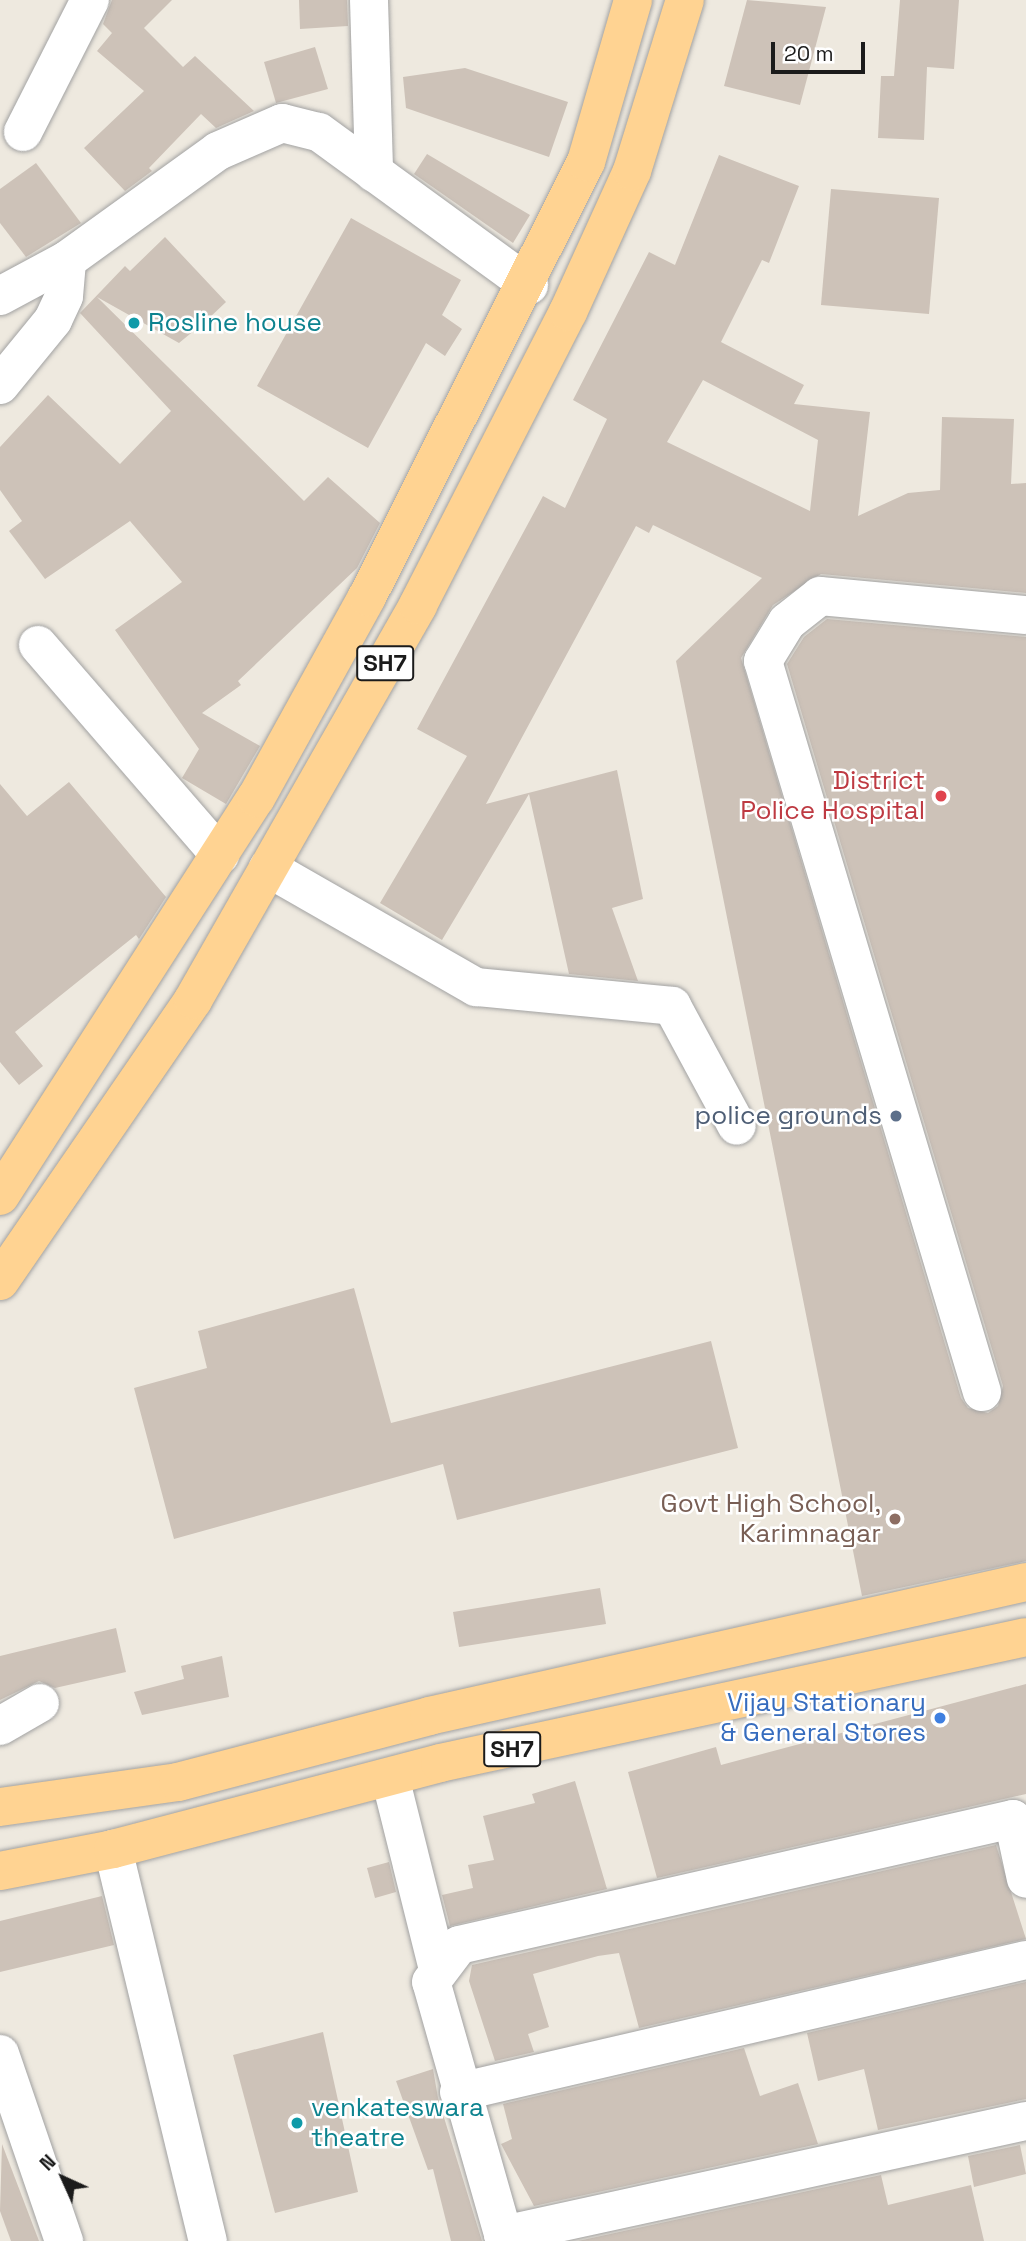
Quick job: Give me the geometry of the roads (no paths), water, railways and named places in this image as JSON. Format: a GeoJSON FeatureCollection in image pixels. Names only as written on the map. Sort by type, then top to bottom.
{"type":"FeatureCollection","features":[{"type":"Feature","properties":{"kind":"main road","name":"SH7"},"geometry":{"type":"LineString","coordinates":[[1,1190],[220,855],[367,597],[529,285],[586,162],[634,0]]}},
{"type":"Feature","properties":{"kind":"main road","name":"SH7"},"geometry":{"type":"LineString","coordinates":[[0,1281],[193,1000],[418,605],[568,312],[632,171],[685,0]]}},
{"type":"Feature","properties":{"kind":"main road","name":"SH7"},"geometry":{"type":"LineString","coordinates":[[0,1807],[178,1782],[429,1716],[1026,1582]]}},
{"type":"Feature","properties":{"kind":"main road","name":"SH7"},"geometry":{"type":"LineString","coordinates":[[0,1871],[113,1849],[390,1777],[1026,1637]]}},
{"type":"Feature","properties":{"kind":"street"},"geometry":{"type":"LineString","coordinates":[[23,132],[90,0]]}},
{"type":"Feature","properties":{"kind":"street"},"geometry":{"type":"LineString","coordinates":[[369,0],[374,173]]}},
{"type":"Feature","properties":{"kind":"street"},"geometry":{"type":"LineString","coordinates":[[0,296],[67,260],[218,151],[282,123],[319,132],[529,285]]}},
{"type":"Feature","properties":{"kind":"street"},"geometry":{"type":"LineString","coordinates":[[0,385],[53,320],[64,296],[67,260]]}},
{"type":"Feature","properties":{"kind":"street"},"geometry":{"type":"LineString","coordinates":[[982,1392],[763,661],[787,622],[820,596],[1026,615]]}},
{"type":"Feature","properties":{"kind":"street"},"geometry":{"type":"LineString","coordinates":[[38,645],[220,855]]}},
{"type":"Feature","properties":{"kind":"street"},"geometry":{"type":"LineString","coordinates":[[268,868],[477,987],[672,1006],[737,1126]]}},
{"type":"Feature","properties":{"kind":"street"},"geometry":{"type":"LineString","coordinates":[[0,1726],[40,1703]]}},
{"type":"Feature","properties":{"kind":"street"},"geometry":{"type":"LineString","coordinates":[[390,1777],[437,1965]]}},
{"type":"Feature","properties":{"kind":"street"},"geometry":{"type":"LineString","coordinates":[[1026,1879],[1013,1819],[459,1945],[437,1965],[431,1982],[459,2092],[504,2238],[1026,2121]]}},
{"type":"Feature","properties":{"kind":"street"},"geometry":{"type":"LineString","coordinates":[[113,1849],[208,2241]]}},
{"type":"Feature","properties":{"kind":"street"},"geometry":{"type":"LineString","coordinates":[[459,2092],[1026,1960]]}},
{"type":"Feature","properties":{"kind":"street"},"geometry":{"type":"LineString","coordinates":[[0,2054],[64,2241]]}},
{"type":"Feature","properties":{"kind":"place","name":"Rosline house"},"geometry":{"type":"Point","coordinates":[134,323]}},
{"type":"Feature","properties":{"kind":"place","name":"District Police Hospital"},"geometry":{"type":"Point","coordinates":[941,796]}},
{"type":"Feature","properties":{"kind":"place","name":"police grounds"},"geometry":{"type":"Point","coordinates":[896,1116]}},
{"type":"Feature","properties":{"kind":"place","name":"Govt High School, Karimnagar"},"geometry":{"type":"Point","coordinates":[895,1519]}},
{"type":"Feature","properties":{"kind":"place","name":"Vijay Stationary & General Stores"},"geometry":{"type":"Point","coordinates":[940,1718]}},
{"type":"Feature","properties":{"kind":"place","name":"venkateswara theatre"},"geometry":{"type":"Point","coordinates":[297,2123]}}]}
